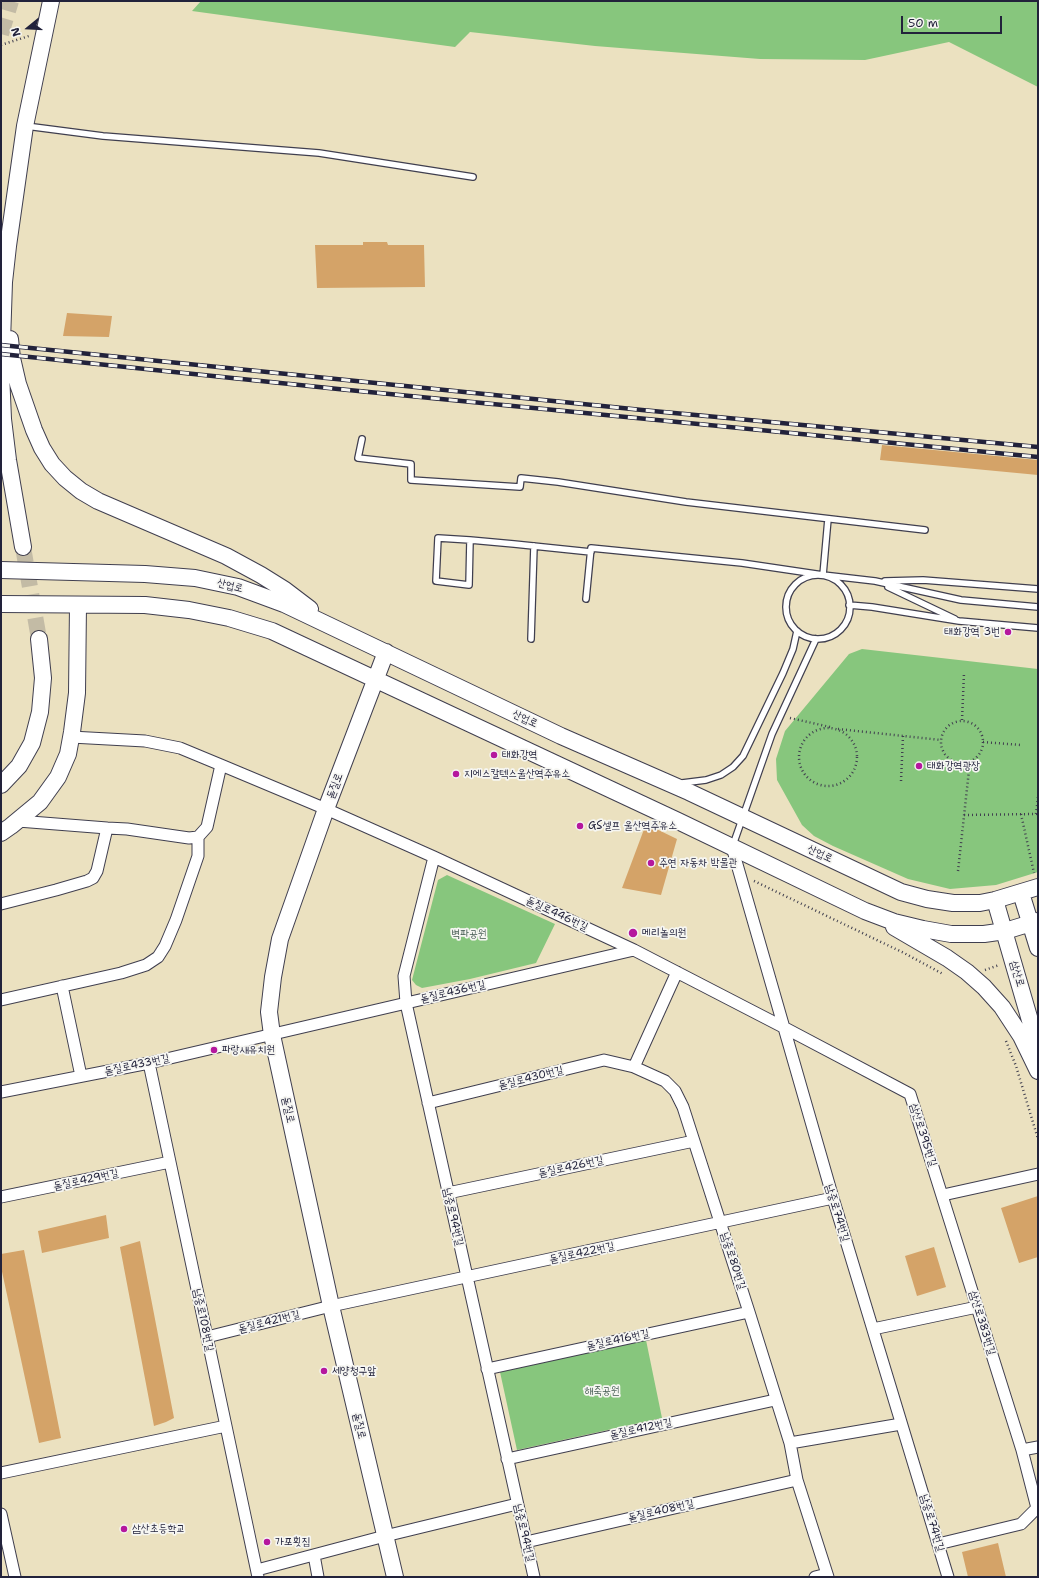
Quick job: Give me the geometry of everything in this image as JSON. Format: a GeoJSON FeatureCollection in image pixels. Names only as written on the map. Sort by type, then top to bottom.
{"type":"FeatureCollection","features":[{"type":"Feature","properties":{"kind":"main road"},"geometry":{"type":"LineString","coordinates":[[39,1],[41,56]]}},
{"type":"Feature","properties":{"kind":"main road"},"geometry":{"type":"LineString","coordinates":[[23,547],[8,460],[3,419],[1,372],[4,282],[25,126],[41,56],[51,1]]}},
{"type":"Feature","properties":{"kind":"main road"},"geometry":{"type":"LineString","coordinates":[[1,237],[15,201]]}},
{"type":"Feature","properties":{"kind":"main road"},"geometry":{"type":"LineString","coordinates":[[4,282],[12,358],[25,408],[42,448],[52,464],[65,478],[81,491],[104,504],[219,553],[261,575],[285,590],[329,625]]}},
{"type":"Feature","properties":{"kind":"main road","name":"산업로"},"geometry":{"type":"LineString","coordinates":[[1,570],[145,574],[195,578],[245,590],[284,604],[568,739],[669,783],[902,892],[927,900],[954,903],[980,903],[1021,893],[1036,880]]}},
{"type":"Feature","properties":{"kind":"main road"},"geometry":{"type":"LineString","coordinates":[[1,605],[145,605],[189,610],[229,618],[272,631],[732,847],[864,911],[948,958],[984,987],[1002,1007],[1021,1036],[1038,1070]]}},
{"type":"Feature","properties":{"kind":"main road"},"geometry":{"type":"LineString","coordinates":[[1,833],[40,802],[58,777],[68,754],[77,685],[78,605]]}},
{"type":"Feature","properties":{"kind":"main road"},"geometry":{"type":"LineString","coordinates":[[1,785],[19,766],[32,743],[40,712],[43,678],[39,639]]}},
{"type":"Feature","properties":{"kind":"main road","name":"돋질로"},"geometry":{"type":"LineString","coordinates":[[386,652],[326,808],[280,939],[273,977],[269,1012],[272,1034],[331,1306],[395,1577]]}},
{"type":"Feature","properties":{"kind":"main road"},"geometry":{"type":"LineString","coordinates":[[1021,893],[1034,923],[1038,948]]}},
{"type":"Feature","properties":{"kind":"main road","name":"삼산로"},"geometry":{"type":"LineString","coordinates":[[995,900],[1038,1048]]}},
{"type":"Feature","properties":{"kind":"main road"},"geometry":{"type":"LineString","coordinates":[[864,911],[902,924],[951,934],[984,934],[1005,931],[1034,923]]}},
{"type":"Feature","properties":{"kind":"street","name":"돋질로446번길"},"geometry":{"type":"LineString","coordinates":[[71,738],[145,741],[180,748],[326,808],[434,856],[634,950],[785,1028]]}},
{"type":"Feature","properties":{"kind":"street"},"geometry":{"type":"LineString","coordinates":[[18,821],[127,829],[189,838],[198,836],[207,827],[221,765]]}},
{"type":"Feature","properties":{"kind":"street"},"geometry":{"type":"LineString","coordinates":[[1,904],[56,890],[93,878],[97,870],[107,828]]}},
{"type":"Feature","properties":{"kind":"street"},"geometry":{"type":"LineString","coordinates":[[1,1000],[136,969],[152,962],[158,957],[165,946],[176,920],[198,856],[198,836]]}},
{"type":"Feature","properties":{"kind":"street","name":"남중로74번길"},"geometry":{"type":"LineString","coordinates":[[732,847],[833,1198],[948,1577]]}},
{"type":"Feature","properties":{"kind":"street","name":"남중로94번길"},"geometry":{"type":"LineString","coordinates":[[434,856],[404,976],[406,1003],[534,1577]]}},
{"type":"Feature","properties":{"kind":"street","name":"돋질로436번길"},"geometry":{"type":"LineString","coordinates":[[272,1034],[634,950]]}},
{"type":"Feature","properties":{"kind":"street"},"geometry":{"type":"LineString","coordinates":[[634,1067],[677,972]]}},
{"type":"Feature","properties":{"kind":"street"},"geometry":{"type":"LineString","coordinates":[[62,986],[81,1076]]}},
{"type":"Feature","properties":{"kind":"street","name":"삼산로395번길"},"geometry":{"type":"LineString","coordinates":[[785,1028],[910,1094],[943,1195]]}},
{"type":"Feature","properties":{"kind":"street","name":"돋질로433번길"},"geometry":{"type":"LineString","coordinates":[[1,1092],[149,1063],[272,1034]]}},
{"type":"Feature","properties":{"kind":"street","name":"돋질로430번길"},"geometry":{"type":"LineString","coordinates":[[428,1104],[604,1060],[634,1067]]}},
{"type":"Feature","properties":{"kind":"street","name":"남중로108번길"},"geometry":{"type":"LineString","coordinates":[[149,1063],[257,1574]]}},
{"type":"Feature","properties":{"kind":"street","name":"남중로80번길"},"geometry":{"type":"LineString","coordinates":[[634,1067],[665,1081],[675,1091],[683,1108],[749,1312],[775,1400],[790,1443],[797,1480],[828,1575]]}},
{"type":"Feature","properties":{"kind":"street","name":"돋질로426번길"},"geometry":{"type":"LineString","coordinates":[[448,1193],[694,1141]]}},
{"type":"Feature","properties":{"kind":"street","name":"돋질로429번길"},"geometry":{"type":"LineString","coordinates":[[1,1197],[170,1162]]}},
{"type":"Feature","properties":{"kind":"street"},"geometry":{"type":"LineString","coordinates":[[943,1195],[1038,1174]]}},
{"type":"Feature","properties":{"kind":"street","name":"삼산로383번길"},"geometry":{"type":"LineString","coordinates":[[938,1544],[1021,1524],[1037,1508],[1022,1450],[943,1195]]}},
{"type":"Feature","properties":{"kind":"street","name":"돋질로422번길"},"geometry":{"type":"LineString","coordinates":[[331,1306],[467,1278],[833,1198]]}},
{"type":"Feature","properties":{"kind":"street","name":"돋질로421번길"},"geometry":{"type":"LineString","coordinates":[[207,1337],[331,1306]]}},
{"type":"Feature","properties":{"kind":"street"},"geometry":{"type":"LineString","coordinates":[[873,1329],[977,1307]]}},
{"type":"Feature","properties":{"kind":"street","name":"돋질로416번길"},"geometry":{"type":"LineString","coordinates":[[487,1369],[749,1312]]}},
{"type":"Feature","properties":{"kind":"street","name":"돋질로412번길"},"geometry":{"type":"LineString","coordinates":[[507,1459],[775,1400]]}},
{"type":"Feature","properties":{"kind":"street"},"geometry":{"type":"LineString","coordinates":[[790,1443],[902,1424]]}},
{"type":"Feature","properties":{"kind":"street"},"geometry":{"type":"LineString","coordinates":[[1,1473],[226,1426]]}},
{"type":"Feature","properties":{"kind":"street"},"geometry":{"type":"LineString","coordinates":[[1022,1450],[1038,1447]]}},
{"type":"Feature","properties":{"kind":"street","name":"돋질로408번길"},"geometry":{"type":"LineString","coordinates":[[526,1542],[797,1480]]}},
{"type":"Feature","properties":{"kind":"street"},"geometry":{"type":"LineString","coordinates":[[257,1574],[314,1555],[517,1504]]}},
{"type":"Feature","properties":{"kind":"street"},"geometry":{"type":"LineString","coordinates":[[1,1514],[15,1577]]}},
{"type":"Feature","properties":{"kind":"street"},"geometry":{"type":"LineString","coordinates":[[314,1555],[318,1577]]}},
{"type":"Feature","properties":{"kind":"street"},"geometry":{"type":"LineString","coordinates":[[815,1577],[828,1575]]}},
{"type":"Feature","properties":{"kind":"lane"},"geometry":{"type":"LineString","coordinates":[[25,126],[103,136],[319,154],[473,177]]}},
{"type":"Feature","properties":{"kind":"lane"},"geometry":{"type":"LineString","coordinates":[[362,439],[358,458],[411,464],[411,480],[520,487],[521,478],[551,481],[686,502],[926,530]]}},
{"type":"Feature","properties":{"kind":"lane"},"geometry":{"type":"LineString","coordinates":[[823,575],[828,519]]}},
{"type":"Feature","properties":{"kind":"lane"},"geometry":{"type":"LineString","coordinates":[[470,540],[469,585],[436,581],[438,538],[470,540],[590,552]]}},
{"type":"Feature","properties":{"kind":"lane"},"geometry":{"type":"LineString","coordinates":[[531,639],[534,546]]}},
{"type":"Feature","properties":{"kind":"lane"},"geometry":{"type":"LineString","coordinates":[[586,599],[591,548],[742,563],[875,581],[961,600],[1038,607]]}},
{"type":"Feature","properties":{"kind":"lane"},"geometry":{"type":"LineString","coordinates":[[813,575],[823,575],[833,579],[842,586],[850,605],[844,626],[836,633],[826,638],[816,639],[805,637],[790,623],[786,613],[786,603],[789,593],[795,584],[803,578],[813,575]]}},
{"type":"Feature","properties":{"kind":"lane"},"geometry":{"type":"LineString","coordinates":[[875,581],[923,580],[1038,589]]}},
{"type":"Feature","properties":{"kind":"lane"},"geometry":{"type":"LineString","coordinates":[[875,581],[959,621]]}},
{"type":"Feature","properties":{"kind":"lane"},"geometry":{"type":"LineString","coordinates":[[850,605],[872,607],[959,621],[1038,628]]}},
{"type":"Feature","properties":{"kind":"lane"},"geometry":{"type":"LineString","coordinates":[[669,783],[688,783],[706,780],[727,770],[743,756],[786,667],[793,649],[797,631]]}},
{"type":"Feature","properties":{"kind":"lane"},"geometry":{"type":"LineString","coordinates":[[732,847],[772,734],[816,639]]}},
{"type":"Feature","properties":{"kind":"path"},"geometry":{"type":"LineString","coordinates":[[1,45],[40,32]]}},
{"type":"Feature","properties":{"kind":"path"},"geometry":{"type":"LineString","coordinates":[[962,720],[964,673]]}},
{"type":"Feature","properties":{"kind":"path"},"geometry":{"type":"LineString","coordinates":[[780,716],[832,728],[849,736],[854,744],[857,754],[856,763],[852,772],[846,779],[838,784],[828,786],[810,780],[804,773],[800,764],[799,755],[801,746],[806,738],[813,732],[822,728],[832,728],[941,740]]}},
{"type":"Feature","properties":{"kind":"path"},"geometry":{"type":"LineString","coordinates":[[962,720],[979,729],[983,742],[978,755],[970,761],[959,763],[952,761],[943,750],[941,740],[944,730],[949,725],[962,720]]}},
{"type":"Feature","properties":{"kind":"path"},"geometry":{"type":"LineString","coordinates":[[901,781],[904,736]]}},
{"type":"Feature","properties":{"kind":"path"},"geometry":{"type":"LineString","coordinates":[[983,742],[1021,745]]}},
{"type":"Feature","properties":{"kind":"path"},"geometry":{"type":"LineString","coordinates":[[958,871],[970,761]]}},
{"type":"Feature","properties":{"kind":"path"},"geometry":{"type":"LineString","coordinates":[[964,815],[1036,814],[1038,797]]}},
{"type":"Feature","properties":{"kind":"path"},"geometry":{"type":"LineString","coordinates":[[1020,814],[1036,880]]}},
{"type":"Feature","properties":{"kind":"path"},"geometry":{"type":"LineString","coordinates":[[752,881],[904,953],[946,976]]}},
{"type":"Feature","properties":{"kind":"path"},"geometry":{"type":"LineString","coordinates":[[978,972],[1005,963]]}},
{"type":"Feature","properties":{"kind":"path"},"geometry":{"type":"LineString","coordinates":[[1004,1037],[1016,1066],[1038,1139]]}},
{"type":"Feature","properties":{"kind":"green space"},"geometry":{"type":"Polygon","coordinates":[[[201,1],[1038,1],[1038,87],[949,42],[865,60],[760,59],[595,46],[470,32],[455,47],[192,11],[201,1]]]}},
{"type":"Feature","properties":{"kind":"green space","name":"태화강역광장"},"geometry":{"type":"Polygon","coordinates":[[[862,649],[1038,669],[1038,872],[996,885],[950,889],[908,879],[833,846],[814,836],[802,825],[777,780],[776,759],[785,731],[849,654],[862,649]]]}},
{"type":"Feature","properties":{"kind":"green space","name":"벽파공원"},"geometry":{"type":"Polygon","coordinates":[[[447,875],[555,924],[536,963],[470,979],[422,988],[416,985],[412,980],[438,880],[447,875]]]}},
{"type":"Feature","properties":{"kind":"green space","name":"해죽공원"},"geometry":{"type":"Polygon","coordinates":[[[646,1340],[662,1418],[517,1450],[500,1372],[646,1340]]]}},
{"type":"Feature","properties":{"kind":"building"},"geometry":{"type":"Polygon","coordinates":[[[363,242],[387,242],[388,245],[424,245],[425,287],[317,288],[315,245],[363,245],[363,242]]]}},
{"type":"Feature","properties":{"kind":"building"},"geometry":{"type":"Polygon","coordinates":[[[67,313],[112,316],[109,337],[63,336],[67,313]]]}},
{"type":"Feature","properties":{"kind":"building"},"geometry":{"type":"Polygon","coordinates":[[[882,445],[1038,460],[1038,475],[880,460],[882,445]]]}},
{"type":"Feature","properties":{"kind":"building","name":"주연 자동차 박물관"},"geometry":{"type":"Polygon","coordinates":[[[646,824],[677,839],[661,895],[622,888],[646,824]]]}},
{"type":"Feature","properties":{"kind":"building"},"geometry":{"type":"Polygon","coordinates":[[[1038,1196],[1038,1257],[1019,1263],[1001,1208],[1038,1196]]]}},
{"type":"Feature","properties":{"kind":"building"},"geometry":{"type":"Polygon","coordinates":[[[106,1215],[109,1238],[42,1253],[38,1231],[106,1215]]]}},
{"type":"Feature","properties":{"kind":"building"},"geometry":{"type":"Polygon","coordinates":[[[140,1241],[174,1418],[154,1426],[120,1247],[140,1241]]]}},
{"type":"Feature","properties":{"kind":"building"},"geometry":{"type":"Polygon","coordinates":[[[934,1247],[946,1287],[917,1296],[905,1256],[934,1247]]]}},
{"type":"Feature","properties":{"kind":"building"},"geometry":{"type":"Polygon","coordinates":[[[24,1250],[61,1438],[39,1443],[1,1267],[1,1254],[24,1250]]]}},
{"type":"Feature","properties":{"kind":"building"},"geometry":{"type":"Polygon","coordinates":[[[998,1543],[1006,1577],[968,1577],[962,1552],[998,1543]]]}},
{"type":"Feature","properties":{"kind":"tunnel"},"geometry":{"type":"LineString","coordinates":[[1,34],[11,1]]}},
{"type":"Feature","properties":{"kind":"tunnel"},"geometry":{"type":"LineString","coordinates":[[23,547],[39,639]]}},
{"type":"Feature","properties":{"kind":"railway"},"geometry":{"type":"LineString","coordinates":[[1,345],[642,410],[1038,447]]}},
{"type":"Feature","properties":{"kind":"railway"},"geometry":{"type":"LineString","coordinates":[[1,354],[338,389],[1038,457]]}},
{"type":"Feature","properties":{"kind":"place","name":"태화강역 3번"},"geometry":{"type":"Point","coordinates":[1008,632]}},
{"type":"Feature","properties":{"kind":"place","name":"태화강역"},"geometry":{"type":"Point","coordinates":[494,755]}},
{"type":"Feature","properties":{"kind":"place","name":"태화강역광장"},"geometry":{"type":"Point","coordinates":[919,766]}},
{"type":"Feature","properties":{"kind":"place","name":"지에스칼텍스울산역주유소"},"geometry":{"type":"Point","coordinates":[456,774]}},
{"type":"Feature","properties":{"kind":"place","name":"GS셀프 울산역주유소"},"geometry":{"type":"Point","coordinates":[580,826]}},
{"type":"Feature","properties":{"kind":"place","name":"주연 자동차 박물관"},"geometry":{"type":"Point","coordinates":[651,863]}},
{"type":"Feature","properties":{"kind":"place","name":"메리놀의원"},"geometry":{"type":"Point","coordinates":[633,933]}},
{"type":"Feature","properties":{"kind":"place","name":"파랑새유치원"},"geometry":{"type":"Point","coordinates":[214,1050]}},
{"type":"Feature","properties":{"kind":"place","name":"세양청구앞"},"geometry":{"type":"Point","coordinates":[324,1371]}},
{"type":"Feature","properties":{"kind":"place","name":"삼산초등학교"},"geometry":{"type":"Point","coordinates":[124,1529]}},
{"type":"Feature","properties":{"kind":"place","name":"가포횟집"},"geometry":{"type":"Point","coordinates":[267,1542]}}]}
